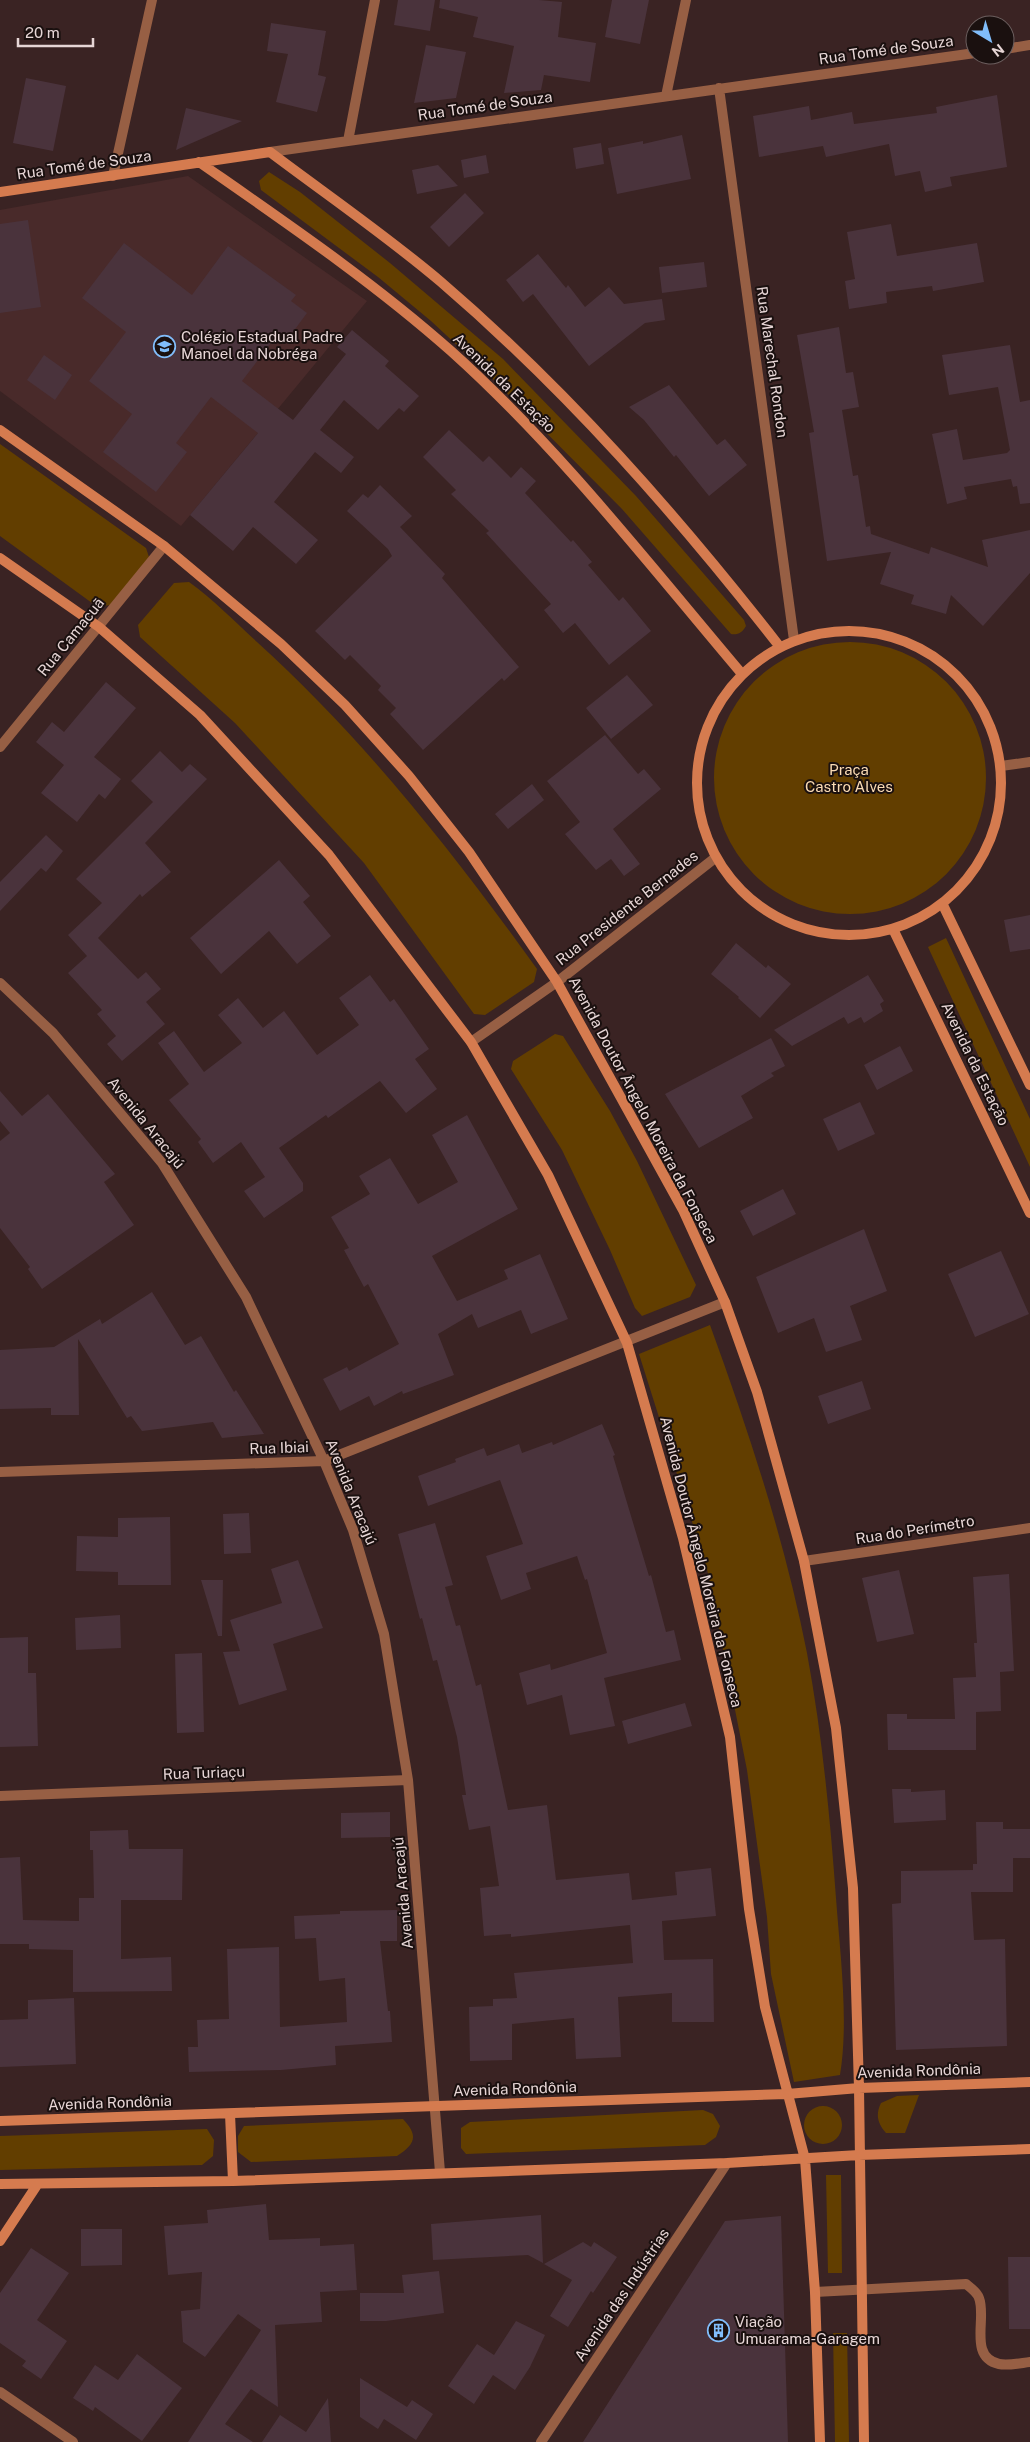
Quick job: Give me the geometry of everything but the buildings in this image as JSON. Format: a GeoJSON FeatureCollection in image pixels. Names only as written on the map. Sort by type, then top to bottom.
{"type":"FeatureCollection","features":[{"type":"Feature","properties":{"kind":"street"},"geometry":{"type":"LineString","coordinates":[[113,176],[152,0]]}},
{"type":"Feature","properties":{"kind":"street"},"geometry":{"type":"LineString","coordinates":[[348,141],[375,0]]}},
{"type":"Feature","properties":{"kind":"street"},"geometry":{"type":"LineString","coordinates":[[666,96],[686,0]]}},
{"type":"Feature","properties":{"kind":"street"},"geometry":{"type":"LineString","coordinates":[[1015,47],[1030,45]]}},
{"type":"Feature","properties":{"kind":"street","name":"Rua Tomé de Souza"},"geometry":{"type":"LineString","coordinates":[[0,192],[199,162],[965,54]]}},
{"type":"Feature","properties":{"kind":"street","name":"Rua Marechal Rondon"},"geometry":{"type":"LineString","coordinates":[[719,88],[794,640]]}},
{"type":"Feature","properties":{"kind":"street","name":"Avenida da Estação"},"geometry":{"type":"LineString","coordinates":[[270,152],[440,281],[534,367],[647,484],[714,563],[780,647]]}},
{"type":"Feature","properties":{"kind":"street","name":"Avenida da Estação"},"geometry":{"type":"LineString","coordinates":[[199,162],[352,270],[451,351],[558,456],[742,674]]}},
{"type":"Feature","properties":{"kind":"street","name":"Avenida Doutor Ângelo Moreira da Fonseca"},"geometry":{"type":"LineString","coordinates":[[0,430],[164,546],[282,644],[345,705],[410,776],[470,852],[557,982],[683,1210],[725,1302],[756,1392],[804,1562],[836,1728],[853,1888],[859,2088],[864,2442]]}},
{"type":"Feature","properties":{"kind":"street","name":"Rua Camacuã"},"geometry":{"type":"LineString","coordinates":[[0,747],[100,627],[164,546]]}},
{"type":"Feature","properties":{"kind":"street","name":"Avenida Doutor Ângelo Moreira da Fonseca"},"geometry":{"type":"LineString","coordinates":[[0,558],[100,627],[200,715],[329,855],[471,1042],[548,1175],[627,1342],[683,1538],[730,1737],[752,1929],[765,2008],[805,2159],[815,2292],[820,2442]]}},
{"type":"Feature","properties":{"kind":"street"},"geometry":{"type":"LineString","coordinates":[[855,630],[886,634],[915,645],[942,661],[964,682],[982,708],[995,736],[1001,766],[1002,792],[998,818],[977,866],[961,886],[942,903],[919,918],[893,929],[864,935],[834,935],[796,926],[778,918],[753,903],[732,882],[715,858],[702,827],[696,795],[697,762],[706,729],[721,700],[742,674],[780,647],[794,640],[824,632],[855,630]]}},
{"type":"Feature","properties":{"kind":"street"},"geometry":{"type":"LineString","coordinates":[[1001,766],[1030,762]]}},
{"type":"Feature","properties":{"kind":"street","name":"Rua Presidente Bernades"},"geometry":{"type":"LineString","coordinates":[[471,1042],[557,982],[715,858]]}},
{"type":"Feature","properties":{"kind":"street"},"geometry":{"type":"LineString","coordinates":[[942,903],[1030,1085]]}},
{"type":"Feature","properties":{"kind":"street","name":"Avenida da Estação"},"geometry":{"type":"LineString","coordinates":[[893,929],[1030,1213]]}},
{"type":"Feature","properties":{"kind":"street","name":"Avenida Aracajú"},"geometry":{"type":"LineString","coordinates":[[0,983],[53,1033],[162,1163],[246,1297],[324,1462],[353,1530],[384,1634],[408,1780],[440,2172]]}},
{"type":"Feature","properties":{"kind":"street","name":"Rua Ibiai"},"geometry":{"type":"LineString","coordinates":[[0,1472],[324,1462],[725,1302]]}},
{"type":"Feature","properties":{"kind":"street","name":"Rua do Perímetro"},"geometry":{"type":"LineString","coordinates":[[804,1562],[1030,1528]]}},
{"type":"Feature","properties":{"kind":"street","name":"Rua Turiaçu"},"geometry":{"type":"LineString","coordinates":[[0,1796],[408,1780]]}},
{"type":"Feature","properties":{"kind":"street","name":"Avenida Rondônia"},"geometry":{"type":"LineString","coordinates":[[0,2121],[788,2094],[859,2088],[1030,2082]]}},
{"type":"Feature","properties":{"kind":"street"},"geometry":{"type":"LineString","coordinates":[[230,2114],[233,2181]]}},
{"type":"Feature","properties":{"kind":"street"},"geometry":{"type":"LineString","coordinates":[[0,2184],[233,2181],[727,2163],[859,2155],[1030,2149]]}},
{"type":"Feature","properties":{"kind":"street","name":"Avenida das Indústrias"},"geometry":{"type":"LineString","coordinates":[[541,2442],[727,2163]]}},
{"type":"Feature","properties":{"kind":"street"},"geometry":{"type":"LineString","coordinates":[[0,2241],[37,2185]]}},
{"type":"Feature","properties":{"kind":"street"},"geometry":{"type":"LineString","coordinates":[[815,2292],[966,2284],[975,2291],[980,2299],[980,2347],[988,2359],[999,2364],[1030,2362]]}},
{"type":"Feature","properties":{"kind":"street"},"geometry":{"type":"LineString","coordinates":[[0,2392],[73,2442]]}},
{"type":"Feature","properties":{"kind":"shaded area","name":"Colégio Estadual Padre Manoel da Nobréga"},"geometry":{"type":"Polygon","coordinates":[[[188,176],[367,301],[181,526],[0,391],[0,210],[188,176]]]}},
{"type":"Feature","properties":{"kind":"green space"},"geometry":{"type":"Polygon","coordinates":[[[269,172],[300,192],[390,263],[503,359],[636,496],[744,620],[746,626],[743,630],[738,634],[731,634],[622,509],[488,374],[431,321],[378,277],[261,190],[259,181],[269,172]]]}},
{"type":"Feature","properties":{"kind":"green space"},"geometry":{"type":"Polygon","coordinates":[[[0,444],[146,548],[149,557],[112,605],[101,606],[92,603],[0,536],[0,444]]]}},
{"type":"Feature","properties":{"kind":"green space"},"geometry":{"type":"Polygon","coordinates":[[[189,582],[215,603],[296,679],[406,798],[473,882],[537,969],[534,982],[485,1015],[474,1014],[364,863],[235,723],[140,637],[138,625],[174,583],[189,582]]]}},
{"type":"Feature","properties":{"kind":"green space","name":"Praça Castro Alves"},"geometry":{"type":"Polygon","coordinates":[[[850,642],[877,644],[902,652],[926,665],[946,682],[963,702],[976,726],[984,751],[986,778],[984,805],[976,830],[963,854],[946,874],[926,891],[902,904],[877,912],[850,914],[823,912],[798,904],[774,891],[754,874],[737,854],[724,830],[716,805],[714,778],[716,751],[724,726],[737,702],[754,682],[774,665],[798,652],[823,644],[850,642]]]}},
{"type":"Feature","properties":{"kind":"green space"},"geometry":{"type":"Polygon","coordinates":[[[946,938],[1030,1119],[1030,1167],[928,947],[946,938]]]}},
{"type":"Feature","properties":{"kind":"green space"},"geometry":{"type":"Polygon","coordinates":[[[555,1034],[563,1036],[610,1111],[637,1161],[696,1285],[690,1297],[642,1316],[635,1308],[610,1250],[562,1150],[511,1069],[513,1061],[555,1034]]]}},
{"type":"Feature","properties":{"kind":"green space"},"geometry":{"type":"Polygon","coordinates":[[[710,1325],[752,1446],[788,1570],[807,1653],[825,1775],[843,1987],[843,2054],[840,2075],[794,2082],[771,1974],[767,1917],[747,1770],[707,1569],[639,1354],[710,1325]]]}},
{"type":"Feature","properties":{"kind":"green space"},"geometry":{"type":"Polygon","coordinates":[[[919,2095],[905,2133],[886,2133],[878,2119],[881,2103],[897,2096],[919,2095]]]}},
{"type":"Feature","properties":{"kind":"green space"},"geometry":{"type":"Polygon","coordinates":[[[823,2106],[837,2111],[842,2125],[837,2139],[823,2144],[809,2139],[804,2125],[809,2111],[823,2106]]]}},
{"type":"Feature","properties":{"kind":"green space"},"geometry":{"type":"Polygon","coordinates":[[[703,2110],[713,2114],[720,2126],[716,2137],[705,2145],[466,2154],[461,2148],[461,2128],[470,2122],[703,2110]]]}},
{"type":"Feature","properties":{"kind":"green space"},"geometry":{"type":"Polygon","coordinates":[[[403,2119],[411,2130],[413,2139],[408,2148],[397,2156],[251,2162],[238,2152],[238,2136],[244,2126],[403,2119]]]}},
{"type":"Feature","properties":{"kind":"green space"},"geometry":{"type":"Polygon","coordinates":[[[207,2129],[214,2140],[213,2156],[202,2165],[0,2170],[0,2136],[207,2129]]]}},
{"type":"Feature","properties":{"kind":"green space"},"geometry":{"type":"Polygon","coordinates":[[[826,2175],[841,2175],[842,2273],[828,2273],[826,2175]]]}},
{"type":"Feature","properties":{"kind":"green space"},"geometry":{"type":"Polygon","coordinates":[[[833,2333],[847,2333],[849,2442],[835,2442],[833,2333]]]}},
{"type":"Feature","properties":{"kind":"place","name":"Colégio Estadual Padre Manoel da Nobréga"},"geometry":{"type":"Point","coordinates":[165,346]}},
{"type":"Feature","properties":{"kind":"place","name":"Viação Umuarama-Garagem"},"geometry":{"type":"Point","coordinates":[719,2331]}}]}
